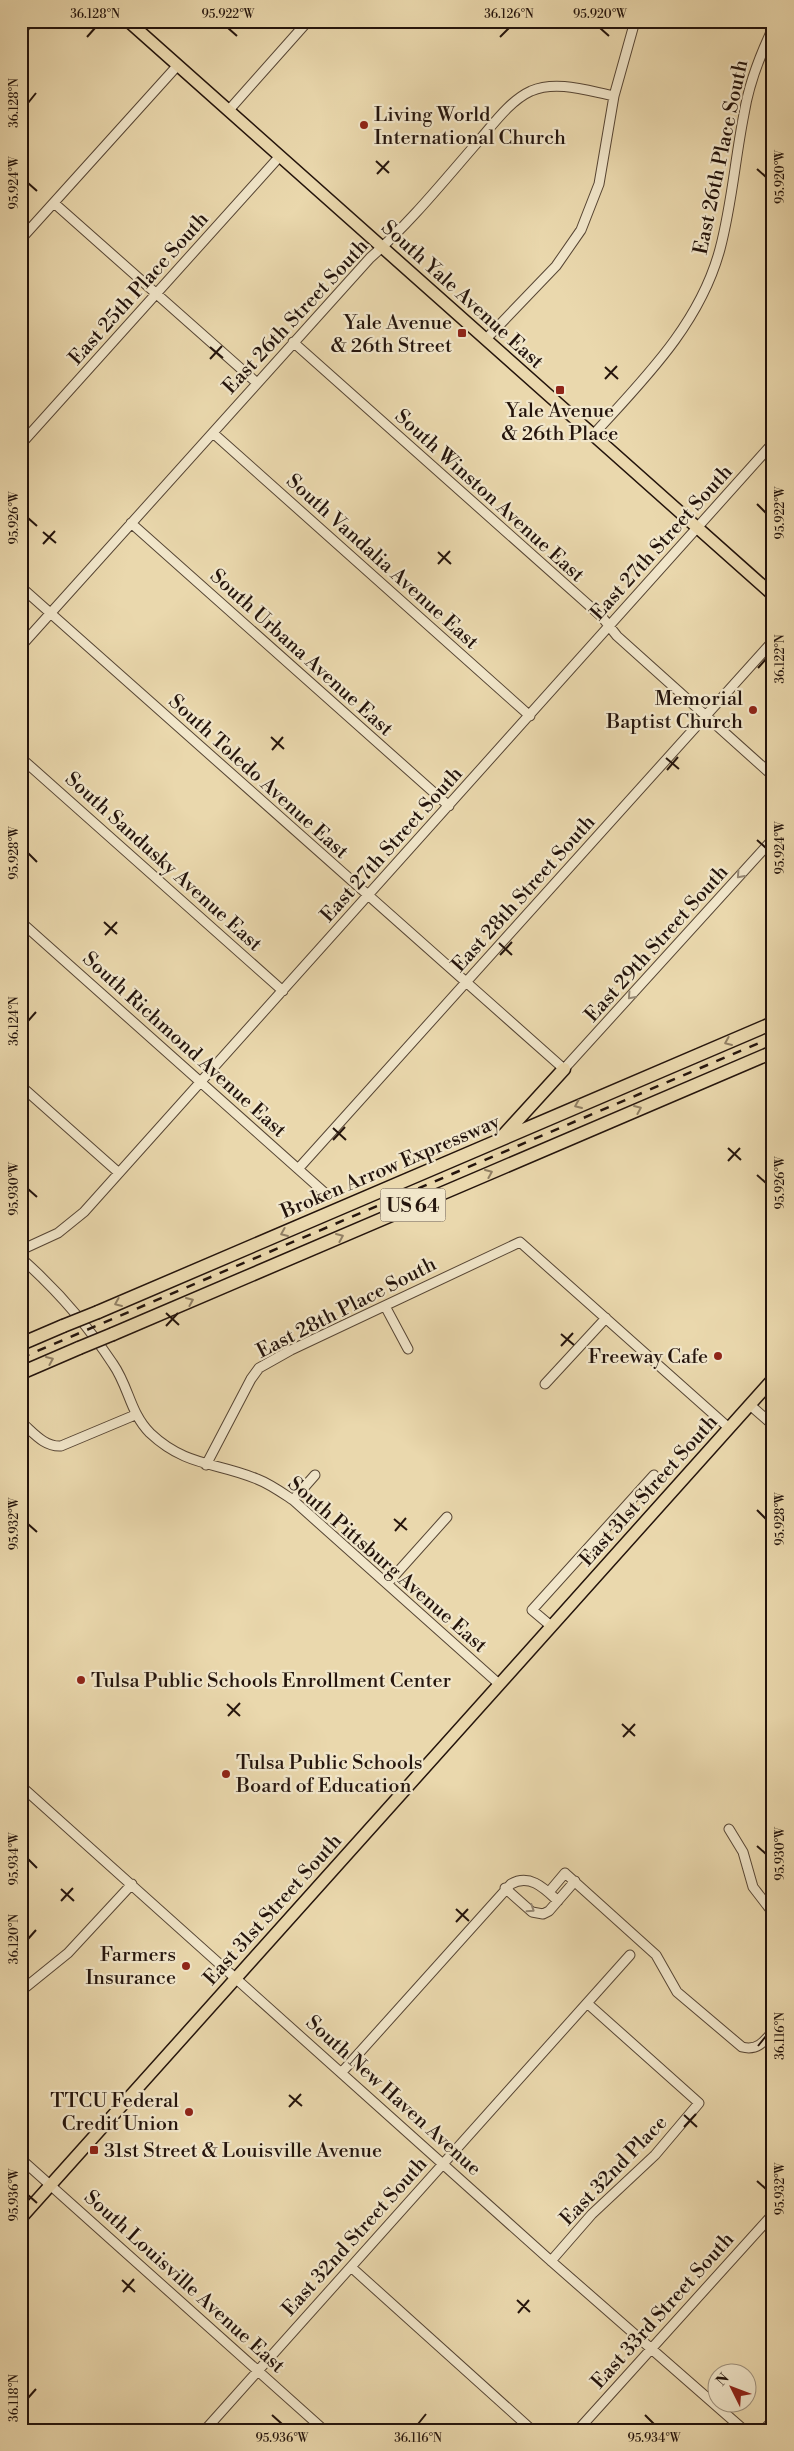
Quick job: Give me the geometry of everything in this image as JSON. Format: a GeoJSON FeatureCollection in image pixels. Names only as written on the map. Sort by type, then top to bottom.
{"type":"FeatureCollection","features":[{"type":"Feature","properties":{"kind":"highway","name":"Broken Arrow Expressway"},"geometry":{"type":"LineString","coordinates":[[21,1344],[773,1023]]}},
{"type":"Feature","properties":{"kind":"highway","name":"US 64"},"geometry":{"type":"LineString","coordinates":[[21,1373],[773,1052]]}},
{"type":"Feature","properties":{"kind":"highway"},"geometry":{"type":"LineString","coordinates":[[500,1139],[524,1110],[564,1069]]}},
{"type":"Feature","properties":{"kind":"main road","name":"South Yale Avenue East"},"geometry":{"type":"LineString","coordinates":[[128,21],[773,595]]}},
{"type":"Feature","properties":{"kind":"main road","name":"East 31st Street South"},"geometry":{"type":"LineString","coordinates":[[21,2218],[773,1380]]}},
{"type":"Feature","properties":{"kind":"street"},"geometry":{"type":"LineString","coordinates":[[21,31],[30,21]]}},
{"type":"Feature","properties":{"kind":"street"},"geometry":{"type":"LineString","coordinates":[[229,110],[308,21]]}},
{"type":"Feature","properties":{"kind":"street"},"geometry":{"type":"LineString","coordinates":[[486,339],[556,266],[580,230],[599,184],[614,96],[634,21]]}},
{"type":"Feature","properties":{"kind":"street","name":"East 26th Place South"},"geometry":{"type":"LineString","coordinates":[[593,435],[667,351],[701,299],[720,250],[727,220],[750,85],[760,56],[773,28]]}},
{"type":"Feature","properties":{"kind":"street"},"geometry":{"type":"LineString","coordinates":[[21,239],[178,65]]}},
{"type":"Feature","properties":{"kind":"street","name":"East 26th Street South"},"geometry":{"type":"LineString","coordinates":[[21,646],[293,342],[370,258],[383,247],[504,112],[524,96],[544,88],[558,86],[614,96]]}},
{"type":"Feature","properties":{"kind":"street","name":"East 25th Place South"},"geometry":{"type":"LineString","coordinates":[[21,444],[280,156]]}},
{"type":"Feature","properties":{"kind":"street"},"geometry":{"type":"LineString","coordinates":[[54,203],[257,383]]}},
{"type":"Feature","properties":{"kind":"street","name":"South Winston Avenue East"},"geometry":{"type":"LineString","coordinates":[[293,342],[602,618],[609,627],[773,776]]}},
{"type":"Feature","properties":{"kind":"street","name":"South Vandalia Avenue East"},"geometry":{"type":"LineString","coordinates":[[212,433],[530,716]]}},
{"type":"Feature","properties":{"kind":"street","name":"East 27th Street South"},"geometry":{"type":"LineString","coordinates":[[21,1250],[58,1233],[84,1212],[773,443]]}},
{"type":"Feature","properties":{"kind":"street","name":"South Urbana Avenue East"},"geometry":{"type":"LineString","coordinates":[[131,523],[448,806]]}},
{"type":"Feature","properties":{"kind":"street","name":"South Toledo Avenue East"},"geometry":{"type":"LineString","coordinates":[[21,587],[564,1069]]}},
{"type":"Feature","properties":{"kind":"street","name":"East 28th Street South"},"geometry":{"type":"LineString","coordinates":[[298,1169],[773,641]]}},
{"type":"Feature","properties":{"kind":"street","name":"South Sandusky Avenue East"},"geometry":{"type":"LineString","coordinates":[[21,758],[283,991]]}},
{"type":"Feature","properties":{"kind":"street","name":"East 29th Street South"},"geometry":{"type":"LineString","coordinates":[[564,1069],[773,839]]}},
{"type":"Feature","properties":{"kind":"street","name":"South Richmond Avenue East"},"geometry":{"type":"LineString","coordinates":[[21,922],[325,1192]]}},
{"type":"Feature","properties":{"kind":"street"},"geometry":{"type":"LineString","coordinates":[[21,1086],[119,1173]]}},
{"type":"Feature","properties":{"kind":"street","name":"East 28th Place South"},"geometry":{"type":"LineString","coordinates":[[206,1465],[243,1390],[259,1368],[291,1350],[520,1242],[606,1318]]}},
{"type":"Feature","properties":{"kind":"street","name":"South Pittsburg Avenue East"},"geometry":{"type":"LineString","coordinates":[[21,1258],[65,1299],[113,1364],[127,1391],[135,1415],[150,1433],[170,1449],[206,1465],[256,1478],[292,1500],[499,1684]]}},
{"type":"Feature","properties":{"kind":"street"},"geometry":{"type":"LineString","coordinates":[[385,1306],[408,1349]]}},
{"type":"Feature","properties":{"kind":"street"},"geometry":{"type":"LineString","coordinates":[[545,1384],[606,1318],[729,1428]]}},
{"type":"Feature","properties":{"kind":"street"},"geometry":{"type":"LineString","coordinates":[[750,1405],[773,1425]]}},
{"type":"Feature","properties":{"kind":"street"},"geometry":{"type":"LineString","coordinates":[[21,1422],[45,1442],[54,1446],[61,1446],[135,1415]]}},
{"type":"Feature","properties":{"kind":"street"},"geometry":{"type":"LineString","coordinates":[[292,1500],[315,1475]]}},
{"type":"Feature","properties":{"kind":"street","name":"East 31st Street South"},"geometry":{"type":"LineString","coordinates":[[551,1626],[532,1610],[654,1475]]}},
{"type":"Feature","properties":{"kind":"street"},"geometry":{"type":"LineString","coordinates":[[387,1584],[447,1517]]}},
{"type":"Feature","properties":{"kind":"street","name":"South New Haven Avenue"},"geometry":{"type":"LineString","coordinates":[[23,1790],[132,1884],[444,2162],[551,2261],[744,2430]]}},
{"type":"Feature","properties":{"kind":"street"},"geometry":{"type":"LineString","coordinates":[[730,1829],[743,1852],[753,1887],[773,1913]]}},
{"type":"Feature","properties":{"kind":"street"},"geometry":{"type":"LineString","coordinates":[[549,1892],[566,1873],[656,1955],[677,1992],[742,2047],[753,2049],[773,2031]]}},
{"type":"Feature","properties":{"kind":"street"},"geometry":{"type":"LineString","coordinates":[[342,2072],[505,1888],[516,1880],[535,1882],[558,1901]]}},
{"type":"Feature","properties":{"kind":"street"},"geometry":{"type":"LineString","coordinates":[[505,1888],[532,1912],[538,1914],[549,1911],[575,1882]]}},
{"type":"Feature","properties":{"kind":"street"},"geometry":{"type":"LineString","coordinates":[[21,1991],[68,1952],[132,1884]]}},
{"type":"Feature","properties":{"kind":"street","name":"East 32nd Street South"},"geometry":{"type":"LineString","coordinates":[[205,2430],[630,1955]]}},
{"type":"Feature","properties":{"kind":"street","name":"East 32nd Place"},"geometry":{"type":"LineString","coordinates":[[551,2261],[592,2214],[655,2155],[698,2102],[587,2003]]}},
{"type":"Feature","properties":{"kind":"street","name":"South Louisville Avenue East"},"geometry":{"type":"LineString","coordinates":[[21,2159],[324,2430]]}},
{"type":"Feature","properties":{"kind":"street","name":"East 33rd Street South"},"geometry":{"type":"LineString","coordinates":[[578,2430],[773,2214]]}},
{"type":"Feature","properties":{"kind":"street"},"geometry":{"type":"LineString","coordinates":[[351,2267],[532,2430]]}},
{"type":"Feature","properties":{"kind":"street"},"geometry":{"type":"LineString","coordinates":[[764,2430],[773,2420]]}},
{"type":"Feature","properties":{"kind":"railway"},"geometry":{"type":"LineString","coordinates":[[21,1358],[773,1037]]}},
{"type":"Feature","properties":{"kind":"place","name":"Living World International Church"},"geometry":{"type":"Point","coordinates":[364,125]}},
{"type":"Feature","properties":{"kind":"place","name":"Yale Avenue & 26th Street"},"geometry":{"type":"Point","coordinates":[462,333]}},
{"type":"Feature","properties":{"kind":"place","name":"Yale Avenue & 26th Place"},"geometry":{"type":"Point","coordinates":[560,390]}},
{"type":"Feature","properties":{"kind":"place","name":"Memorial Baptist Church"},"geometry":{"type":"Point","coordinates":[753,710]}},
{"type":"Feature","properties":{"kind":"place","name":"Freeway Cafe"},"geometry":{"type":"Point","coordinates":[718,1356]}},
{"type":"Feature","properties":{"kind":"place","name":"Tulsa Public Schools Enrollment Center"},"geometry":{"type":"Point","coordinates":[81,1680]}},
{"type":"Feature","properties":{"kind":"place","name":"Tulsa Public Schools Board of Education"},"geometry":{"type":"Point","coordinates":[226,1774]}},
{"type":"Feature","properties":{"kind":"place","name":"Farmers Insurance"},"geometry":{"type":"Point","coordinates":[186,1966]}},
{"type":"Feature","properties":{"kind":"place","name":"TTCU Federal Credit Union"},"geometry":{"type":"Point","coordinates":[189,2112]}},
{"type":"Feature","properties":{"kind":"place","name":"31st Street & Louisville Avenue"},"geometry":{"type":"Point","coordinates":[94,2150]}}]}
